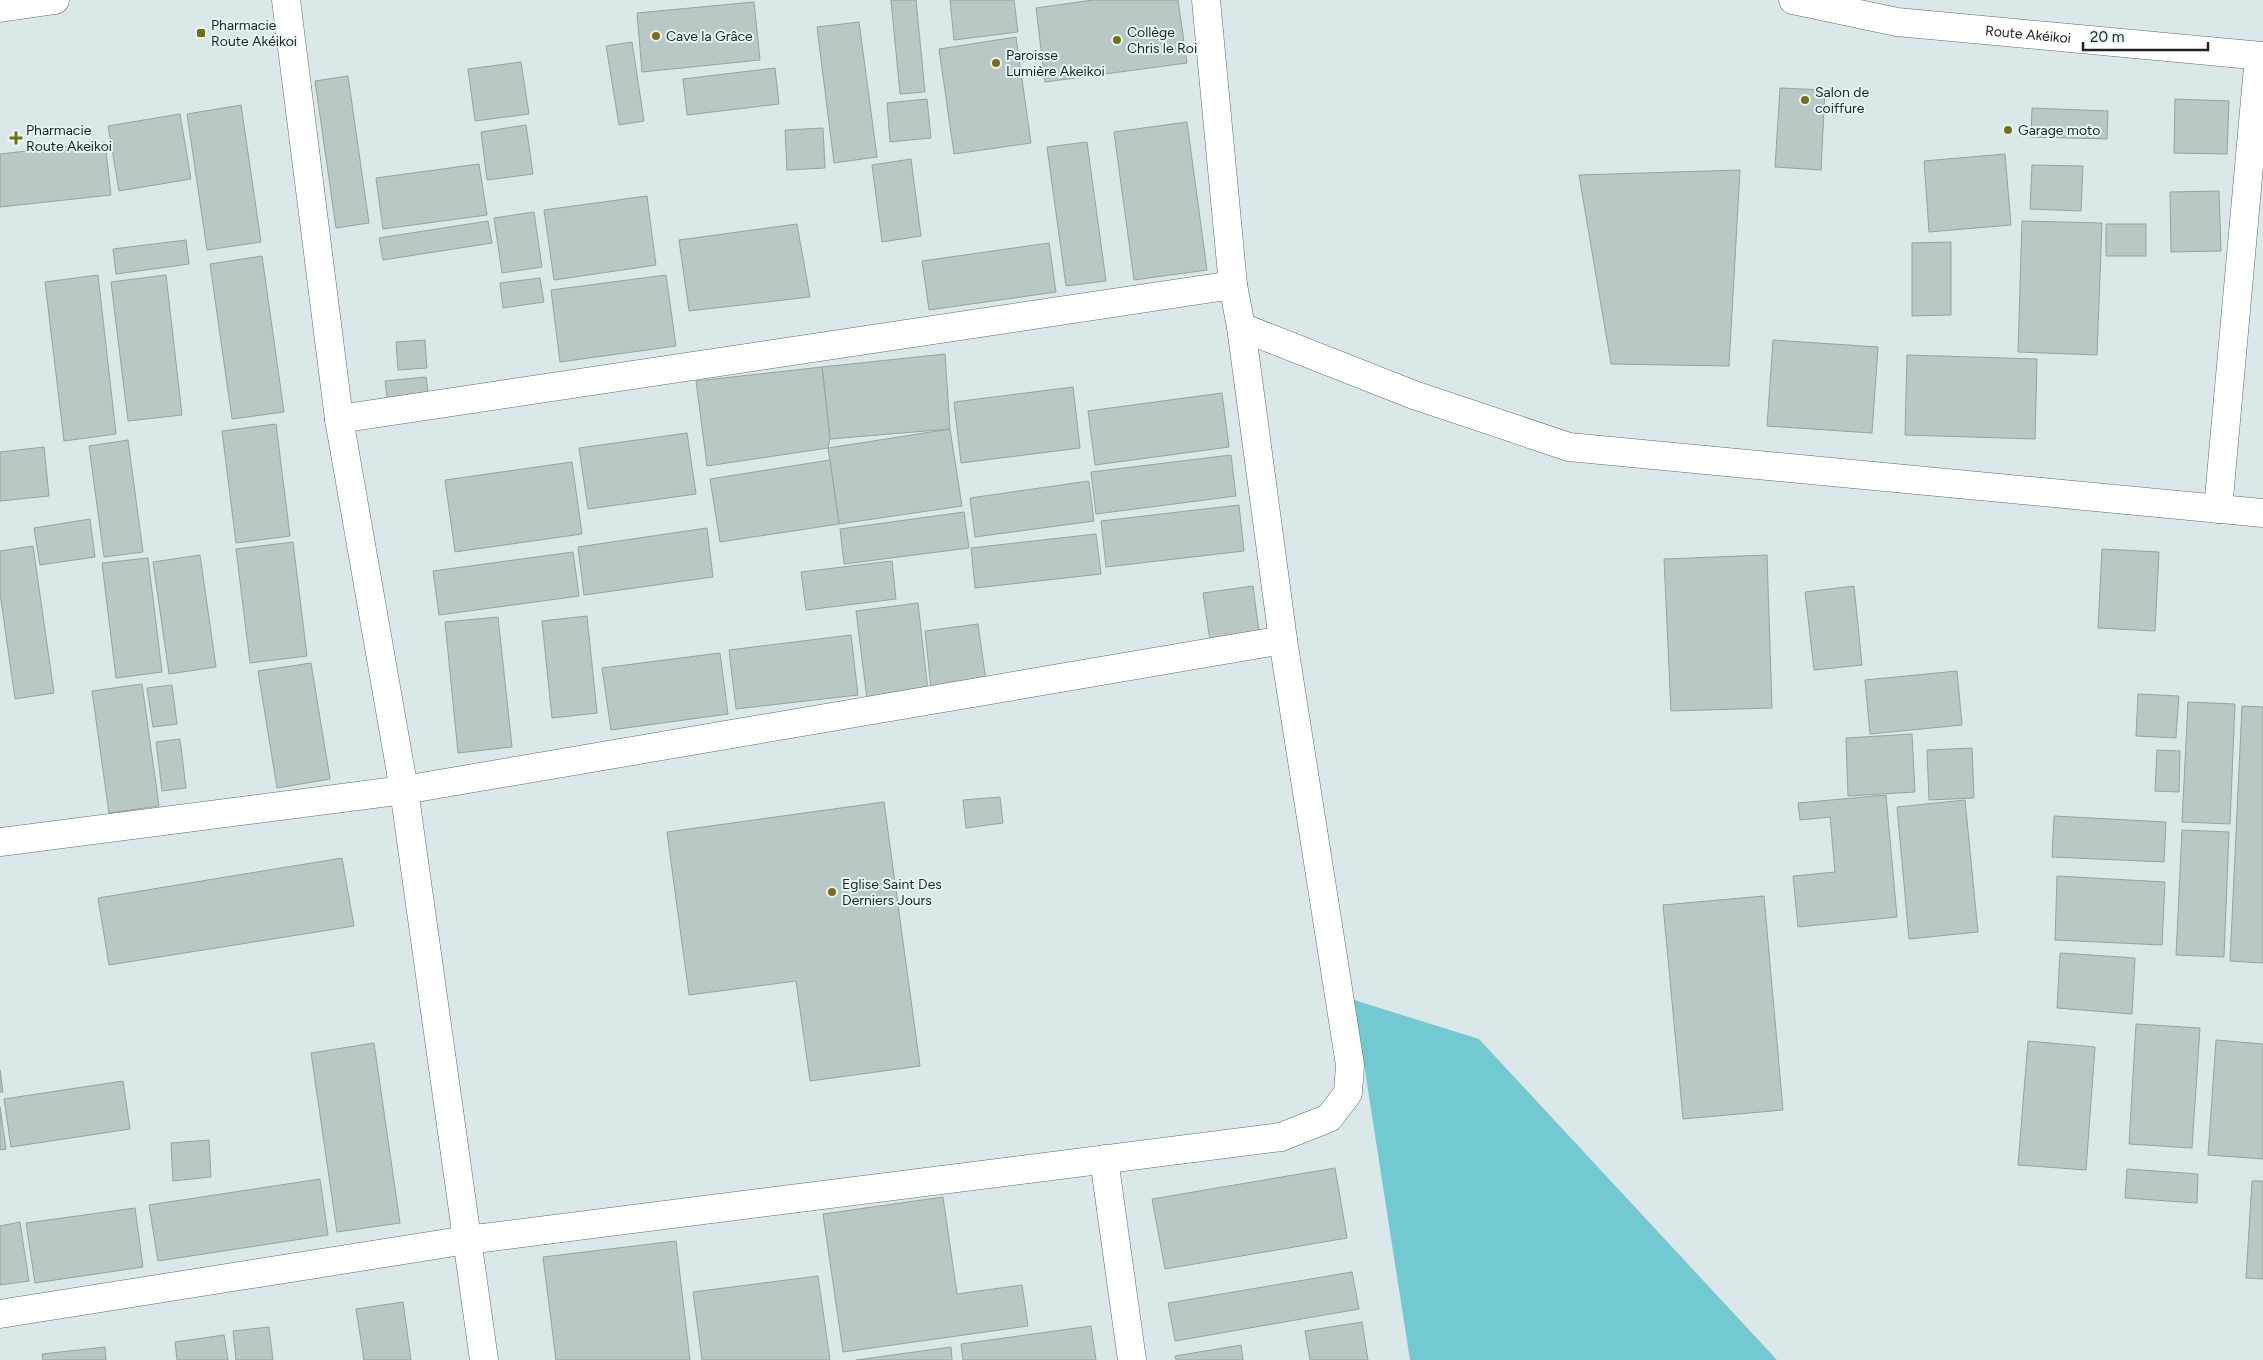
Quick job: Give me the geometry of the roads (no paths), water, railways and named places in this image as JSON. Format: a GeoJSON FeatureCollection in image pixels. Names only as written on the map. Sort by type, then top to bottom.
{"type":"FeatureCollection","features":[{"type":"Feature","properties":{"kind":"street"},"geometry":{"type":"LineString","coordinates":[[0,8],[55,0]]}},
{"type":"Feature","properties":{"kind":"street"},"geometry":{"type":"LineString","coordinates":[[286,0],[339,419],[404,790],[484,1360]]}},
{"type":"Feature","properties":{"kind":"street"},"geometry":{"type":"LineString","coordinates":[[0,1314],[467,1240],[1281,1136],[1329,1118],[1348,1093],[1350,1065],[1283,640],[1234,285],[1206,0]]}},
{"type":"Feature","properties":{"kind":"street","name":"Route Akéikoi"},"geometry":{"type":"LineString","coordinates":[[1793,0],[1898,11],[2261,56]]}},
{"type":"Feature","properties":{"kind":"street"},"geometry":{"type":"LineString","coordinates":[[2218,509],[2261,56]]}},
{"type":"Feature","properties":{"kind":"street"},"geometry":{"type":"LineString","coordinates":[[339,419],[1234,285]]}},
{"type":"Feature","properties":{"kind":"street"},"geometry":{"type":"LineString","coordinates":[[1241,327],[1414,395],[1569,447],[2263,513]]}},
{"type":"Feature","properties":{"kind":"street"},"geometry":{"type":"LineString","coordinates":[[0,842],[404,790],[1283,640]]}},
{"type":"Feature","properties":{"kind":"street"},"geometry":{"type":"LineString","coordinates":[[1104,1159],[1132,1360]]}},
{"type":"Feature","properties":{"kind":"place","name":"Pharmacie Route Akéikoi"},"geometry":{"type":"Point","coordinates":[201,33]}},
{"type":"Feature","properties":{"kind":"place","name":"Cave la Grâce"},"geometry":{"type":"Point","coordinates":[656,36]}},
{"type":"Feature","properties":{"kind":"place","name":"Collège Chris le Roi"},"geometry":{"type":"Point","coordinates":[1117,40]}},
{"type":"Feature","properties":{"kind":"place","name":"Paroisse Lumière Akeikoi"},"geometry":{"type":"Point","coordinates":[996,63]}},
{"type":"Feature","properties":{"kind":"place","name":"Salon de coiffure"},"geometry":{"type":"Point","coordinates":[1805,100]}},
{"type":"Feature","properties":{"kind":"place","name":"Garage moto"},"geometry":{"type":"Point","coordinates":[2008,130]}},
{"type":"Feature","properties":{"kind":"place","name":"Pharmacie Route Akeikoi"},"geometry":{"type":"Point","coordinates":[16,138]}},
{"type":"Feature","properties":{"kind":"place","name":"Eglise Saint Des Derniers Jours"},"geometry":{"type":"Point","coordinates":[832,892]}}]}
